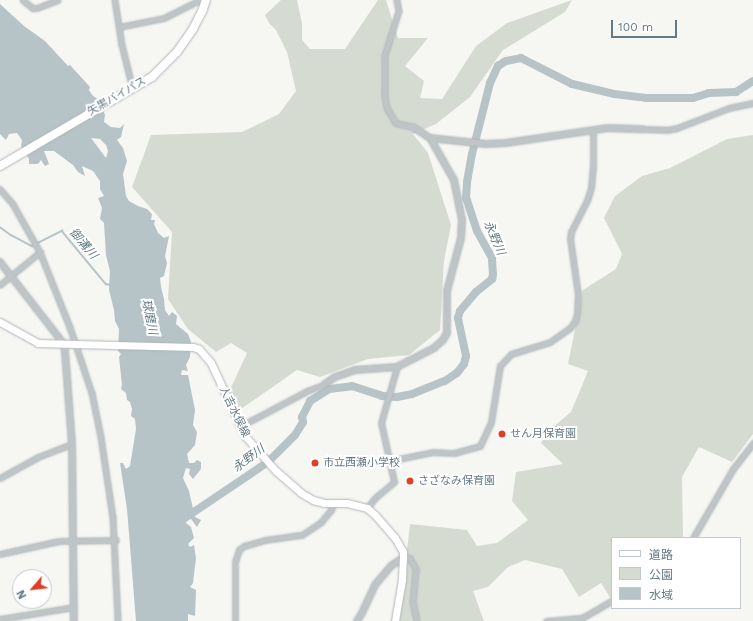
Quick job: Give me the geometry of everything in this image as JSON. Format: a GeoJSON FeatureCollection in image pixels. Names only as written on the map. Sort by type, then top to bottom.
{"type":"FeatureCollection","features":[{"type":"Feature","properties":{"kind":"highway","name":"矢黒バイパス"},"geometry":{"type":"LineString","coordinates":[[0,166],[152,77],[177,52],[193,30],[206,0]]}},
{"type":"Feature","properties":{"kind":"main road","name":"人吉水俣線"},"geometry":{"type":"LineString","coordinates":[[0,322],[38,343],[193,347],[199,349],[211,363],[245,436],[272,467],[301,493],[312,500],[347,503],[367,508]]}},
{"type":"Feature","properties":{"kind":"main road"},"geometry":{"type":"LineString","coordinates":[[367,508],[395,538],[403,552],[402,580],[395,621]]}},
{"type":"Feature","properties":{"kind":"street"},"geometry":{"type":"LineString","coordinates":[[23,0],[33,8],[37,8],[58,0]]}},
{"type":"Feature","properties":{"kind":"street"},"geometry":{"type":"LineString","coordinates":[[115,0],[119,28],[133,89]]}},
{"type":"Feature","properties":{"kind":"street"},"geometry":{"type":"LineString","coordinates":[[119,28],[164,18],[200,0]]}},
{"type":"Feature","properties":{"kind":"street"},"geometry":{"type":"LineString","coordinates":[[397,0],[399,11],[385,56],[384,96],[387,108],[396,123],[412,127],[430,138],[470,143],[506,143],[608,128],[667,130],[677,128],[730,108],[753,103]]}},
{"type":"Feature","properties":{"kind":"street"},"geometry":{"type":"LineString","coordinates":[[389,461],[433,452],[454,453],[480,446],[491,422],[500,366],[511,354],[550,342],[570,328],[575,321],[578,313],[578,295],[570,239],[571,232],[587,201],[591,188],[593,167],[592,130]]}},
{"type":"Feature","properties":{"kind":"street"},"geometry":{"type":"LineString","coordinates":[[240,427],[307,391],[325,384],[335,377],[355,370],[397,367],[434,348],[445,336],[448,323],[447,291],[461,238],[462,220],[454,180],[430,138]]}},
{"type":"Feature","properties":{"kind":"street"},"geometry":{"type":"LineString","coordinates":[[0,189],[13,204],[40,252],[77,343],[92,393],[102,437],[116,540],[118,621]]}},
{"type":"Feature","properties":{"kind":"street"},"geometry":{"type":"LineString","coordinates":[[0,285],[40,252]]}},
{"type":"Feature","properties":{"kind":"street"},"geometry":{"type":"LineString","coordinates":[[0,262],[63,343],[72,444],[74,621]]}},
{"type":"Feature","properties":{"kind":"street"},"geometry":{"type":"LineString","coordinates":[[367,508],[375,498],[394,482],[381,423],[397,367]]}},
{"type":"Feature","properties":{"kind":"street"},"geometry":{"type":"LineString","coordinates":[[694,537],[733,469],[753,443]]}},
{"type":"Feature","properties":{"kind":"street"},"geometry":{"type":"LineString","coordinates":[[0,478],[38,457],[72,444]]}},
{"type":"Feature","properties":{"kind":"street"},"geometry":{"type":"LineString","coordinates":[[235,621],[235,562],[239,550],[244,546],[265,540],[302,535],[322,522],[331,510],[333,503]]}},
{"type":"Feature","properties":{"kind":"street"},"geometry":{"type":"LineString","coordinates":[[0,554],[34,545],[59,541],[116,540]]}},
{"type":"Feature","properties":{"kind":"street"},"geometry":{"type":"LineString","coordinates":[[357,621],[375,585],[391,566],[403,558],[410,558],[416,569],[413,602],[417,621]]}},
{"type":"Feature","properties":{"kind":"street"},"geometry":{"type":"LineString","coordinates":[[546,621],[582,618],[611,602]]}},
{"type":"Feature","properties":{"kind":"street"},"geometry":{"type":"LineString","coordinates":[[0,619],[74,607]]}},
{"type":"Feature","properties":{"kind":"green space"},"geometry":{"type":"Polygon","coordinates":[[[281,0],[297,0],[302,23],[302,40],[310,49],[345,49],[378,0],[386,0],[398,38],[428,38],[405,66],[424,81],[420,98],[442,99],[476,46],[507,23],[572,0],[565,12],[503,50],[470,97],[436,124],[413,134],[428,153],[451,225],[444,261],[440,330],[409,355],[368,359],[320,377],[297,370],[238,411],[228,394],[247,353],[231,343],[216,352],[188,329],[168,299],[172,232],[132,187],[151,135],[242,132],[279,114],[296,91],[287,52],[276,30],[269,23],[265,15],[281,0]]]}},
{"type":"Feature","properties":{"kind":"green space"},"geometry":{"type":"Polygon","coordinates":[[[753,135],[753,434],[732,462],[699,447],[682,477],[683,537],[611,537],[611,599],[601,583],[579,597],[562,569],[525,560],[508,567],[488,587],[473,591],[484,621],[399,621],[410,524],[467,530],[477,546],[497,543],[528,520],[512,501],[516,472],[563,464],[541,443],[546,433],[571,412],[588,371],[568,364],[583,290],[616,269],[622,254],[604,218],[615,196],[642,176],[670,168],[727,139],[753,135]]]}},
{"type":"Feature","properties":{"kind":"water","name":"球磨川"},"geometry":{"type":"Polygon","coordinates":[[[0,4],[24,26],[45,41],[90,87],[89,90],[93,96],[99,100],[105,115],[104,122],[111,127],[120,128],[124,124],[121,137],[117,140],[123,148],[127,161],[123,174],[126,196],[129,201],[147,209],[152,214],[151,220],[155,220],[154,224],[158,233],[164,238],[169,236],[165,256],[167,263],[164,276],[160,278],[161,287],[165,310],[169,316],[172,312],[177,316],[176,324],[188,334],[191,342],[190,357],[186,365],[188,371],[182,370],[181,375],[188,375],[195,410],[193,425],[197,432],[195,445],[187,454],[189,463],[194,463],[197,460],[201,462],[201,469],[193,479],[189,474],[190,469],[186,468],[183,478],[189,491],[195,517],[201,520],[197,527],[188,515],[186,523],[191,527],[194,538],[188,544],[190,547],[194,545],[196,558],[193,583],[190,587],[196,590],[195,616],[188,614],[188,621],[136,621],[127,509],[120,463],[123,463],[126,469],[130,466],[136,429],[135,419],[131,416],[132,409],[130,402],[127,400],[126,393],[121,389],[122,385],[119,357],[121,354],[118,351],[119,329],[115,321],[109,290],[110,271],[106,255],[104,223],[100,219],[102,208],[98,198],[104,196],[100,189],[100,181],[93,171],[82,166],[85,176],[78,172],[73,165],[54,151],[44,151],[49,164],[45,166],[41,160],[38,164],[29,164],[29,159],[21,146],[22,140],[17,133],[9,134],[6,140],[0,134],[0,4]],[[91,138],[106,158],[108,151],[106,145],[100,139],[91,138]]]}},
{"type":"Feature","properties":{"kind":"waterway","name":"永野川"},"geometry":{"type":"LineString","coordinates":[[179,522],[268,462],[295,435],[303,422],[302,417],[310,401],[329,389],[352,386],[382,396],[397,397],[412,394],[445,381],[457,373],[464,364],[466,356],[458,318],[460,311],[476,292],[492,279],[493,274],[492,258],[477,231],[466,198],[472,154],[490,83],[498,66],[506,61],[521,58],[572,84],[614,94],[646,98],[693,98],[709,93],[736,92],[753,81]]}},
{"type":"Feature","properties":{"kind":"waterway","name":"御溝川"},"geometry":{"type":"LineString","coordinates":[[0,227],[11,235],[32,246],[62,231],[106,284],[110,285]]}},
{"type":"Feature","properties":{"kind":"place","name":"せん月保育園"},"geometry":{"type":"Point","coordinates":[502,434]}},
{"type":"Feature","properties":{"kind":"place","name":"市立西瀬小学校"},"geometry":{"type":"Point","coordinates":[315,463]}},
{"type":"Feature","properties":{"kind":"place","name":"さざなみ保育園"},"geometry":{"type":"Point","coordinates":[410,481]}}]}
